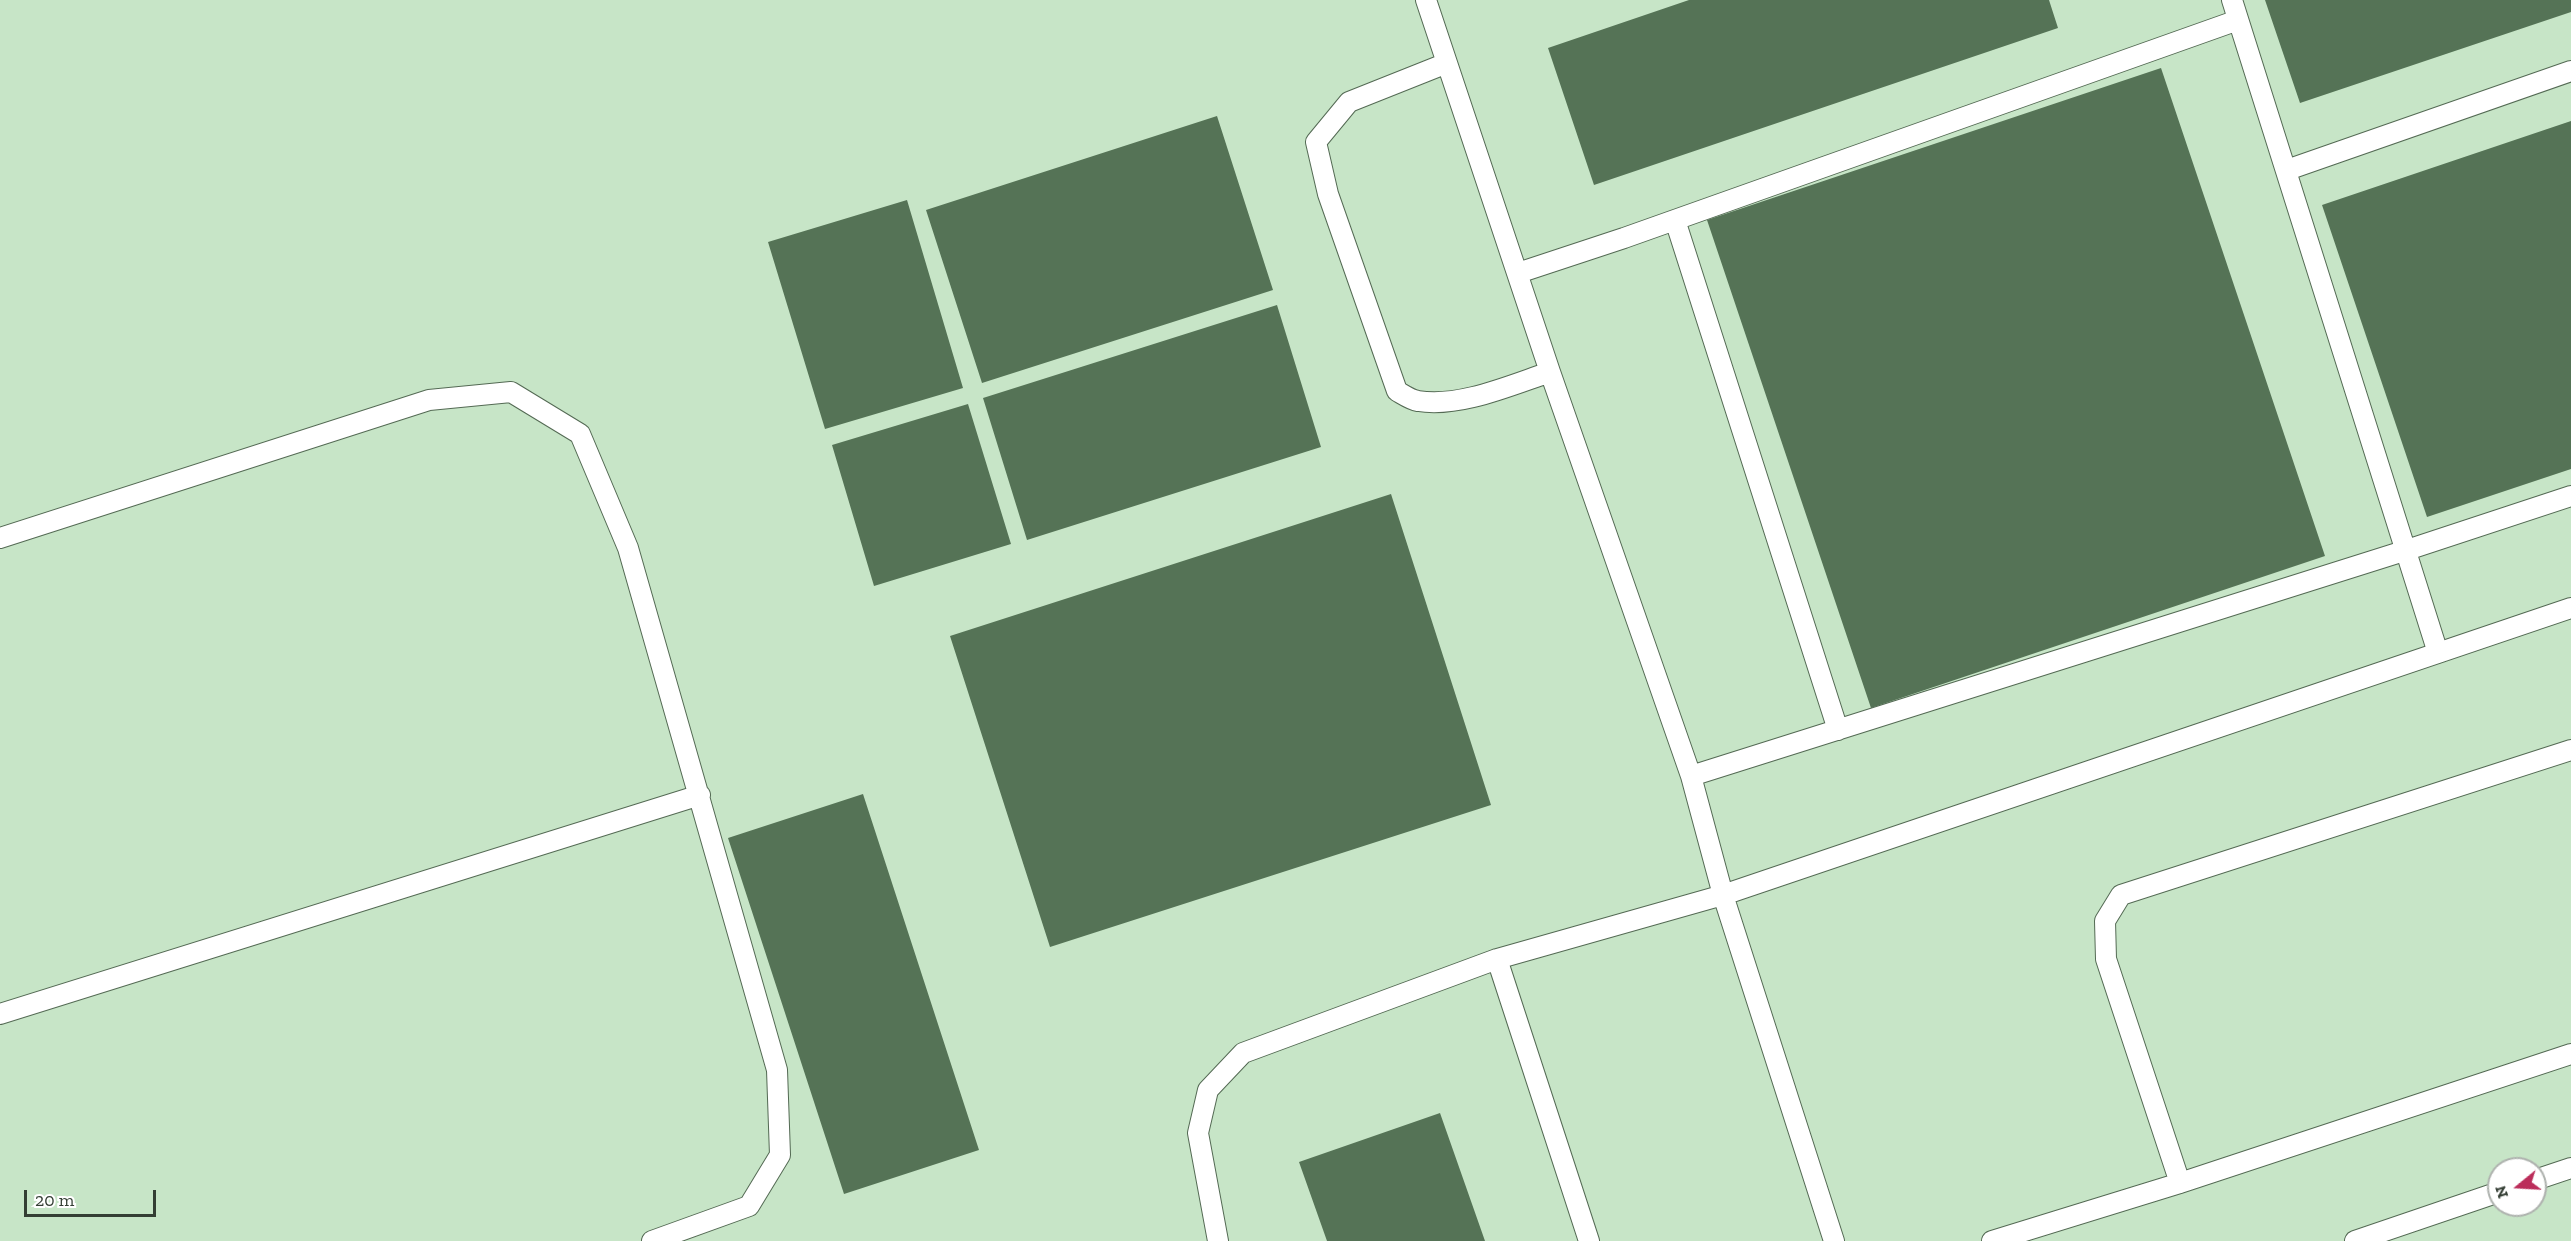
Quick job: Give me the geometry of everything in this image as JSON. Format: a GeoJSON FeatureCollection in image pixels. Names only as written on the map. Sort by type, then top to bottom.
{"type":"FeatureCollection","features":[{"type":"Feature","properties":{"kind":"lane"},"geometry":{"type":"LineString","coordinates":[[1426,0],[1550,372],[1691,776],[1723,895],[1834,1241]]}},
{"type":"Feature","properties":{"kind":"lane"},"geometry":{"type":"LineString","coordinates":[[2232,0],[2439,653]]}},
{"type":"Feature","properties":{"kind":"lane"},"geometry":{"type":"LineString","coordinates":[[1518,273],[1675,220],[2238,20]]}},
{"type":"Feature","properties":{"kind":"lane"},"geometry":{"type":"LineString","coordinates":[[1447,63],[1349,102],[1316,141],[1328,194],[1397,391],[1415,401],[1438,403],[1483,394],[1550,372]]}},
{"type":"Feature","properties":{"kind":"lane"},"geometry":{"type":"LineString","coordinates":[[2287,170],[2571,71]]}},
{"type":"Feature","properties":{"kind":"lane"},"geometry":{"type":"LineString","coordinates":[[1675,220],[1838,730]]}},
{"type":"Feature","properties":{"kind":"lane"},"geometry":{"type":"LineString","coordinates":[[0,538],[429,400],[511,392],[580,434],[628,548],[777,1070],[780,1155],[749,1206],[652,1241]]}},
{"type":"Feature","properties":{"kind":"lane"},"geometry":{"type":"LineString","coordinates":[[1691,776],[2571,496]]}},
{"type":"Feature","properties":{"kind":"lane"},"geometry":{"type":"LineString","coordinates":[[1218,1241],[1198,1133],[1208,1090],[1243,1053],[1497,959],[1723,895],[2571,608]]}},
{"type":"Feature","properties":{"kind":"lane"},"geometry":{"type":"LineString","coordinates":[[2180,1183],[2106,959],[2105,921],[2121,895],[2571,750]]}},
{"type":"Feature","properties":{"kind":"lane"},"geometry":{"type":"LineString","coordinates":[[0,1014],[700,795]]}},
{"type":"Feature","properties":{"kind":"lane"},"geometry":{"type":"LineString","coordinates":[[1497,959],[1589,1241]]}},
{"type":"Feature","properties":{"kind":"lane"},"geometry":{"type":"LineString","coordinates":[[1992,1241],[2016,1237],[2571,1054]]}},
{"type":"Feature","properties":{"kind":"lane"},"geometry":{"type":"LineString","coordinates":[[2547,1176],[2571,1168]]}},
{"type":"Feature","properties":{"kind":"lane"},"geometry":{"type":"LineString","coordinates":[[2355,1241],[2487,1196]]}},
{"type":"Feature","properties":{"kind":"shaded area"},"geometry":{"type":"Polygon","coordinates":[[[0,0],[2571,0],[2571,1241],[0,1241],[0,0]]]}},
{"type":"Feature","properties":{"kind":"building"},"geometry":{"type":"Polygon","coordinates":[[[1689,0],[2049,0],[2058,28],[1594,185],[1548,48],[1689,0]]]}},
{"type":"Feature","properties":{"kind":"building"},"geometry":{"type":"Polygon","coordinates":[[[2265,0],[2571,0],[2571,12],[2300,103],[2265,0]]]}},
{"type":"Feature","properties":{"kind":"building"},"geometry":{"type":"Polygon","coordinates":[[[2161,68],[2325,556],[1871,708],[1707,220],[2161,68]]]}},
{"type":"Feature","properties":{"kind":"building"},"geometry":{"type":"Polygon","coordinates":[[[1217,116],[1273,290],[982,383],[926,210],[1217,116]]]}},
{"type":"Feature","properties":{"kind":"building"},"geometry":{"type":"Polygon","coordinates":[[[2571,121],[2571,469],[2427,517],[2322,205],[2571,121]]]}},
{"type":"Feature","properties":{"kind":"building"},"geometry":{"type":"Polygon","coordinates":[[[907,200],[963,388],[825,429],[768,242],[907,200]]]}},
{"type":"Feature","properties":{"kind":"building"},"geometry":{"type":"Polygon","coordinates":[[[1277,305],[1321,447],[1027,540],[983,398],[1277,305]]]}},
{"type":"Feature","properties":{"kind":"building"},"geometry":{"type":"Polygon","coordinates":[[[968,404],[1011,544],[874,586],[832,445],[968,404]]]}},
{"type":"Feature","properties":{"kind":"building"},"geometry":{"type":"Polygon","coordinates":[[[1391,494],[1491,805],[1050,947],[950,636],[1391,494]]]}},
{"type":"Feature","properties":{"kind":"building"},"geometry":{"type":"Polygon","coordinates":[[[863,794],[979,1150],[844,1194],[728,838],[863,794]]]}},
{"type":"Feature","properties":{"kind":"building"},"geometry":{"type":"Polygon","coordinates":[[[1440,1113],[1485,1241],[1327,1241],[1299,1162],[1440,1113]]]}}]}
